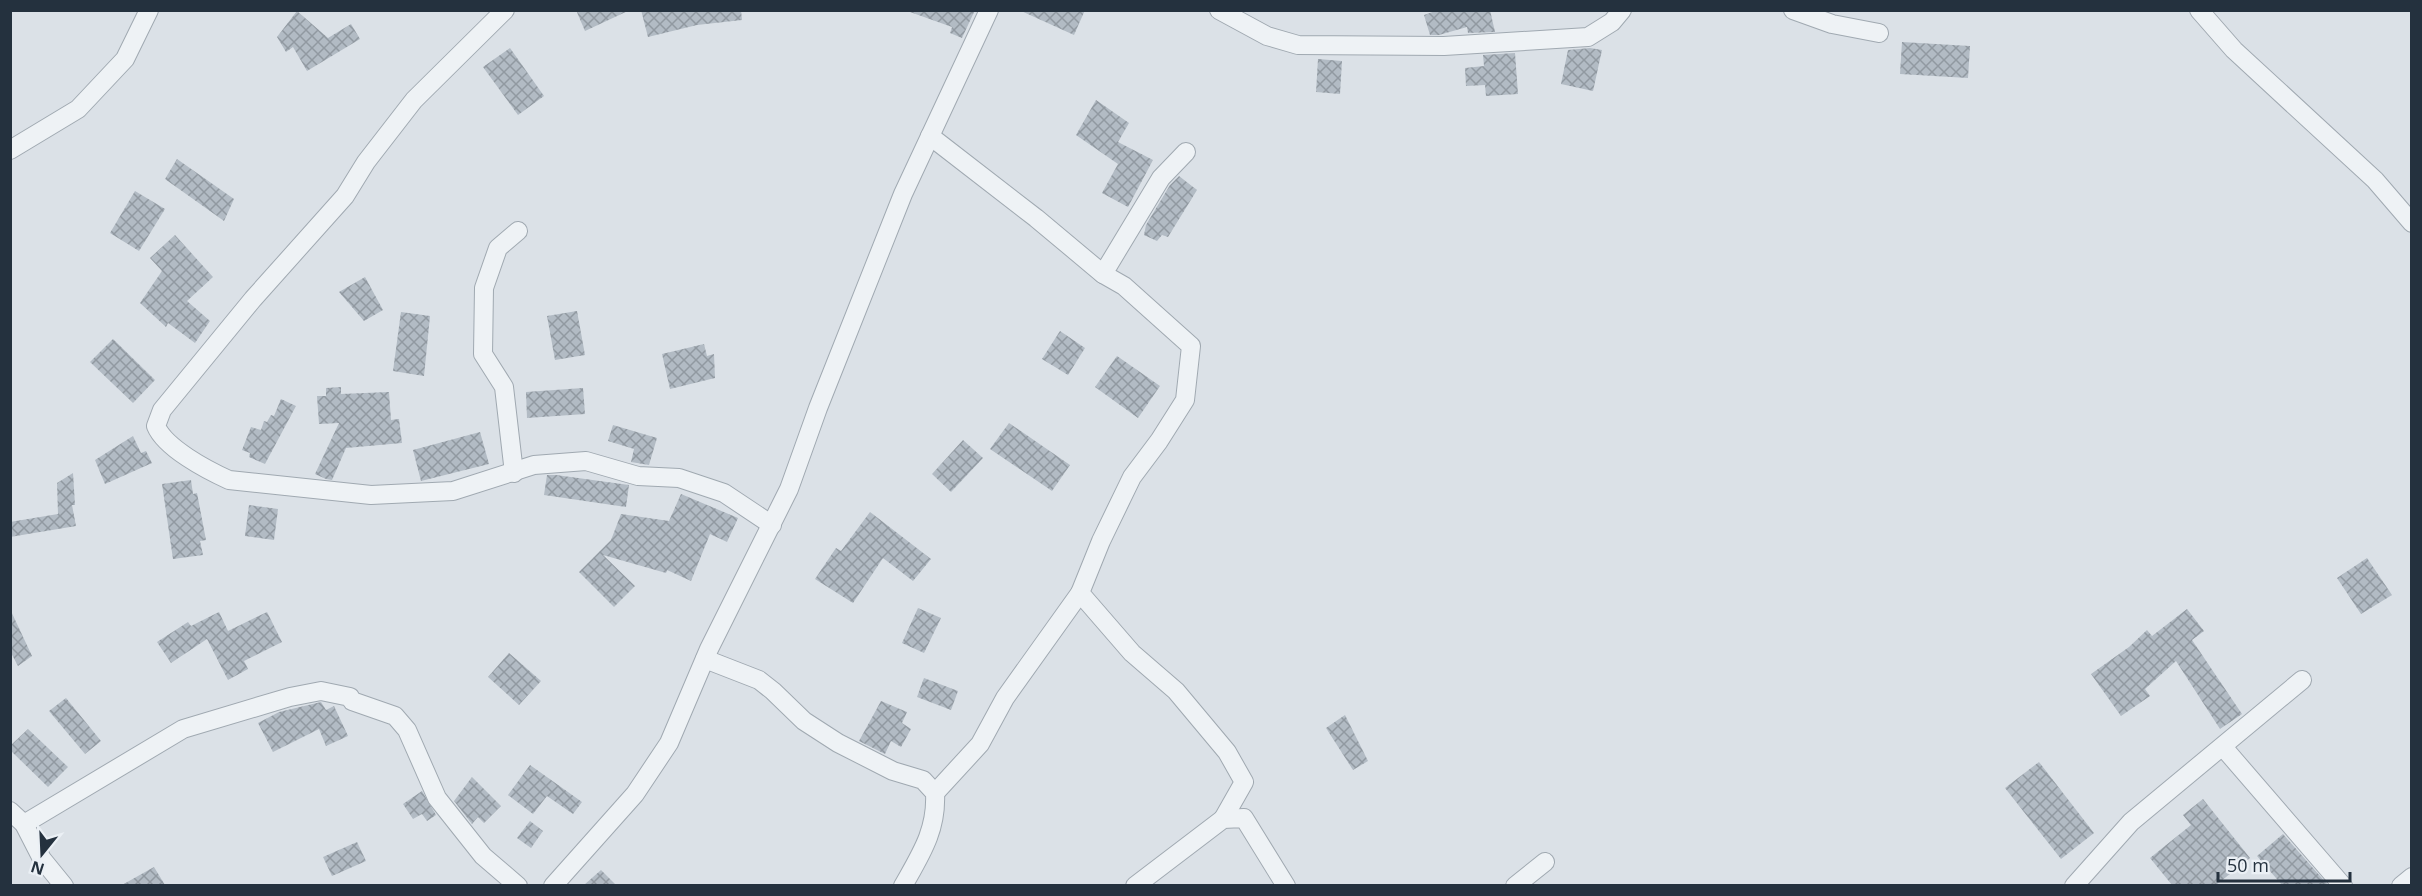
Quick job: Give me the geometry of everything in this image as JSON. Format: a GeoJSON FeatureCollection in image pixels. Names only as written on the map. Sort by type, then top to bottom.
{"type":"FeatureCollection","features":[{"type":"Feature","properties":{"kind":"street"},"geometry":{"type":"LineString","coordinates":[[10,150],[78,109],[125,59],[149,10]]}},
{"type":"Feature","properties":{"kind":"street"},"geometry":{"type":"LineString","coordinates":[[505,10],[414,100],[366,162],[345,196],[253,299],[162,410],[156,426],[160,437],[210,472],[229,480],[370,495],[453,491],[534,465],[586,461],[638,476],[679,478],[724,493],[772,525]]}},
{"type":"Feature","properties":{"kind":"street"},"geometry":{"type":"LineString","coordinates":[[553,885],[635,794],[669,743],[705,659],[789,489],[818,408],[903,194],[988,10]]}},
{"type":"Feature","properties":{"kind":"street"},"geometry":{"type":"LineString","coordinates":[[1219,10],[1267,36],[1298,45],[1433,46],[1588,37],[1612,22],[1622,10]]}},
{"type":"Feature","properties":{"kind":"street"},"geometry":{"type":"LineString","coordinates":[[1793,10],[1832,24],[1879,33]]}},
{"type":"Feature","properties":{"kind":"street"},"geometry":{"type":"LineString","coordinates":[[2199,10],[2234,50],[2375,180],[2412,223]]}},
{"type":"Feature","properties":{"kind":"street"},"geometry":{"type":"LineString","coordinates":[[930,136],[1103,274],[1124,286],[1191,346],[1185,400],[1159,441],[1132,477],[1101,541],[1080,593],[1005,698],[980,744],[935,793]]}},
{"type":"Feature","properties":{"kind":"street"},"geometry":{"type":"LineString","coordinates":[[1103,274],[1161,178],[1186,152]]}},
{"type":"Feature","properties":{"kind":"street"},"geometry":{"type":"LineString","coordinates":[[514,473],[504,387],[483,354],[484,288],[498,248],[518,231]]}},
{"type":"Feature","properties":{"kind":"street"},"geometry":{"type":"LineString","coordinates":[[1080,593],[1132,653],[1176,691],[1227,752],[1244,782],[1223,819],[1136,885]]}},
{"type":"Feature","properties":{"kind":"street"},"geometry":{"type":"LineString","coordinates":[[705,659],[759,680],[804,721],[838,743],[893,771],[923,780],[935,793],[936,814],[929,834],[903,885]]}},
{"type":"Feature","properties":{"kind":"street"},"geometry":{"type":"LineString","coordinates":[[2074,885],[2131,822],[2302,680]]}},
{"type":"Feature","properties":{"kind":"street"},"geometry":{"type":"LineString","coordinates":[[24,824],[183,729],[290,697],[321,691],[338,693],[350,697],[352,701],[395,716],[407,730],[437,798],[483,856],[518,885]]}},
{"type":"Feature","properties":{"kind":"street"},"geometry":{"type":"LineString","coordinates":[[2223,747],[2343,885]]}},
{"type":"Feature","properties":{"kind":"street"},"geometry":{"type":"LineString","coordinates":[[10,811],[24,824],[42,859],[64,885]]}},
{"type":"Feature","properties":{"kind":"street"},"geometry":{"type":"LineString","coordinates":[[1223,819],[1244,818],[1286,885]]}},
{"type":"Feature","properties":{"kind":"street"},"geometry":{"type":"LineString","coordinates":[[1515,885],[1545,862]]}},
{"type":"Feature","properties":{"kind":"street"},"geometry":{"type":"LineString","coordinates":[[2401,885],[2412,877]]}},
{"type":"Feature","properties":{"kind":"building"},"geometry":{"type":"Polygon","coordinates":[[[576,10],[630,10],[585,31],[576,10]]]}},
{"type":"Feature","properties":{"kind":"building"},"geometry":{"type":"Polygon","coordinates":[[[641,10],[741,10],[742,20],[697,25],[648,37],[641,10]]]}},
{"type":"Feature","properties":{"kind":"building"},"geometry":{"type":"Polygon","coordinates":[[[910,10],[975,10],[962,38],[950,33],[952,27],[910,12],[910,10]]]}},
{"type":"Feature","properties":{"kind":"building"},"geometry":{"type":"Polygon","coordinates":[[[1019,10],[1085,10],[1074,35],[1019,10]]]}},
{"type":"Feature","properties":{"kind":"building"},"geometry":{"type":"Polygon","coordinates":[[[1438,10],[1490,10],[1495,32],[1468,33],[1467,27],[1439,35],[1430,35],[1424,15],[1438,10]]]}},
{"type":"Feature","properties":{"kind":"building"},"geometry":{"type":"Polygon","coordinates":[[[297,11],[328,38],[351,24],[360,39],[307,71],[293,47],[286,52],[277,37],[297,11]]]}},
{"type":"Feature","properties":{"kind":"building"},"geometry":{"type":"Polygon","coordinates":[[[1902,42],[1970,46],[1968,78],[1900,74],[1902,42]]]}},
{"type":"Feature","properties":{"kind":"building"},"geometry":{"type":"Polygon","coordinates":[[[510,48],[544,96],[518,115],[483,67],[510,48]]]}},
{"type":"Feature","properties":{"kind":"building"},"geometry":{"type":"Polygon","coordinates":[[[1590,48],[1602,50],[1593,91],[1561,84],[1568,50],[1590,48]]]}},
{"type":"Feature","properties":{"kind":"building"},"geometry":{"type":"Polygon","coordinates":[[[1515,53],[1518,94],[1486,96],[1485,85],[1466,86],[1465,68],[1484,66],[1483,55],[1515,53]]]}},
{"type":"Feature","properties":{"kind":"building"},"geometry":{"type":"Polygon","coordinates":[[[1318,59],[1342,61],[1340,94],[1316,92],[1318,59]]]}},
{"type":"Feature","properties":{"kind":"building"},"geometry":{"type":"Polygon","coordinates":[[[1096,100],[1129,123],[1118,142],[1153,160],[1128,207],[1102,193],[1118,164],[1076,135],[1096,100]]]}},
{"type":"Feature","properties":{"kind":"building"},"geometry":{"type":"Polygon","coordinates":[[[177,159],[234,199],[224,221],[165,179],[177,159]]]}},
{"type":"Feature","properties":{"kind":"building"},"geometry":{"type":"Polygon","coordinates":[[[1179,176],[1197,190],[1168,237],[1162,235],[1157,241],[1144,235],[1146,225],[1170,185],[1179,176]]]}},
{"type":"Feature","properties":{"kind":"building"},"geometry":{"type":"Polygon","coordinates":[[[135,191],[165,209],[139,251],[110,233],[135,191]]]}},
{"type":"Feature","properties":{"kind":"building"},"geometry":{"type":"Polygon","coordinates":[[[175,235],[213,277],[187,301],[210,321],[195,343],[168,323],[166,327],[140,303],[162,271],[150,258],[175,235]]]}},
{"type":"Feature","properties":{"kind":"building"},"geometry":{"type":"Polygon","coordinates":[[[365,277],[383,310],[364,321],[339,292],[365,277]]]}},
{"type":"Feature","properties":{"kind":"building"},"geometry":{"type":"Polygon","coordinates":[[[577,311],[585,355],[555,360],[547,316],[577,311]]]}},
{"type":"Feature","properties":{"kind":"building"},"geometry":{"type":"Polygon","coordinates":[[[401,312],[430,316],[424,376],[393,371],[401,312]]]}},
{"type":"Feature","properties":{"kind":"building"},"geometry":{"type":"Polygon","coordinates":[[[1060,331],[1085,348],[1068,375],[1042,359],[1060,331]]]}},
{"type":"Feature","properties":{"kind":"building"},"geometry":{"type":"Polygon","coordinates":[[[113,339],[155,380],[133,403],[90,362],[113,339]]]}},
{"type":"Feature","properties":{"kind":"building"},"geometry":{"type":"Polygon","coordinates":[[[704,344],[707,356],[714,354],[715,378],[670,389],[662,354],[704,344]]]}},
{"type":"Feature","properties":{"kind":"building"},"geometry":{"type":"Polygon","coordinates":[[[1117,356],[1160,386],[1138,418],[1095,387],[1117,356]]]}},
{"type":"Feature","properties":{"kind":"building"},"geometry":{"type":"Polygon","coordinates":[[[341,387],[341,394],[389,392],[391,420],[399,419],[402,443],[346,448],[332,480],[315,474],[339,423],[319,424],[317,396],[326,396],[326,388],[341,387]]]}},
{"type":"Feature","properties":{"kind":"building"},"geometry":{"type":"Polygon","coordinates":[[[583,388],[585,414],[527,418],[526,392],[583,388]]]}},
{"type":"Feature","properties":{"kind":"building"},"geometry":{"type":"Polygon","coordinates":[[[281,399],[296,406],[265,464],[249,457],[250,453],[242,450],[251,427],[261,430],[264,421],[267,422],[271,415],[274,416],[281,399]]]}},
{"type":"Feature","properties":{"kind":"building"},"geometry":{"type":"Polygon","coordinates":[[[1009,423],[1070,465],[1052,491],[990,449],[1009,423]]]}},
{"type":"Feature","properties":{"kind":"building"},"geometry":{"type":"Polygon","coordinates":[[[613,425],[657,438],[649,465],[631,462],[634,449],[608,441],[613,425]]]}},
{"type":"Feature","properties":{"kind":"building"},"geometry":{"type":"Polygon","coordinates":[[[480,432],[489,464],[421,481],[413,450],[480,432]]]}},
{"type":"Feature","properties":{"kind":"building"},"geometry":{"type":"Polygon","coordinates":[[[133,436],[141,453],[146,451],[152,463],[105,484],[95,460],[133,436]]]}},
{"type":"Feature","properties":{"kind":"building"},"geometry":{"type":"Polygon","coordinates":[[[963,440],[983,458],[951,492],[932,474],[963,440]]]}},
{"type":"Feature","properties":{"kind":"building"},"geometry":{"type":"Polygon","coordinates":[[[73,473],[75,505],[72,505],[76,526],[10,537],[10,522],[58,514],[57,483],[73,473]]]}},
{"type":"Feature","properties":{"kind":"building"},"geometry":{"type":"Polygon","coordinates":[[[547,475],[629,485],[626,507],[544,495],[547,475]]]}},
{"type":"Feature","properties":{"kind":"building"},"geometry":{"type":"Polygon","coordinates":[[[191,480],[193,494],[197,493],[206,540],[200,541],[203,555],[173,559],[162,484],[191,480]]]}},
{"type":"Feature","properties":{"kind":"building"},"geometry":{"type":"Polygon","coordinates":[[[681,494],[738,518],[727,542],[710,534],[691,581],[667,570],[666,573],[603,555],[635,586],[614,607],[579,572],[611,540],[621,514],[669,521],[681,494]]]}},
{"type":"Feature","properties":{"kind":"building"},"geometry":{"type":"Polygon","coordinates":[[[249,505],[278,509],[274,540],[245,536],[249,505]]]}},
{"type":"Feature","properties":{"kind":"building"},"geometry":{"type":"Polygon","coordinates":[[[870,512],[931,559],[913,581],[883,558],[853,603],[815,579],[836,548],[841,551],[870,512]]]}},
{"type":"Feature","properties":{"kind":"building"},"geometry":{"type":"Polygon","coordinates":[[[2367,558],[2392,595],[2361,614],[2337,578],[2367,558]]]}},
{"type":"Feature","properties":{"kind":"building"},"geometry":{"type":"Polygon","coordinates":[[[918,608],[941,618],[924,653],[902,643],[918,608]]]}},
{"type":"Feature","properties":{"kind":"building"},"geometry":{"type":"Polygon","coordinates":[[[10,609],[32,656],[18,666],[10,651],[10,609]]]}},
{"type":"Feature","properties":{"kind":"building"},"geometry":{"type":"Polygon","coordinates":[[[2187,609],[2204,631],[2192,640],[2242,714],[2220,729],[2176,661],[2145,689],[2150,696],[2121,716],[2091,674],[2129,647],[2147,630],[2152,636],[2187,609]]]}},
{"type":"Feature","properties":{"kind":"building"},"geometry":{"type":"Polygon","coordinates":[[[219,612],[228,631],[267,612],[282,642],[244,661],[248,669],[228,680],[207,639],[171,663],[157,642],[188,622],[191,626],[219,612]]]}},
{"type":"Feature","properties":{"kind":"building"},"geometry":{"type":"Polygon","coordinates":[[[509,653],[541,681],[519,705],[488,677],[509,653]]]}},
{"type":"Feature","properties":{"kind":"building"},"geometry":{"type":"Polygon","coordinates":[[[924,678],[958,691],[951,710],[917,697],[924,678]]]}},
{"type":"Feature","properties":{"kind":"building"},"geometry":{"type":"Polygon","coordinates":[[[66,698],[101,741],[85,754],[49,711],[66,698]]]}},
{"type":"Feature","properties":{"kind":"building"},"geometry":{"type":"Polygon","coordinates":[[[881,701],[907,712],[902,723],[911,729],[901,747],[891,741],[885,754],[859,741],[881,701]]]}},
{"type":"Feature","properties":{"kind":"building"},"geometry":{"type":"Polygon","coordinates":[[[321,702],[326,710],[334,706],[348,736],[326,746],[319,729],[273,752],[258,723],[279,712],[321,702]]]}},
{"type":"Feature","properties":{"kind":"building"},"geometry":{"type":"Polygon","coordinates":[[[1345,715],[1368,761],[1353,770],[1326,728],[1345,715]]]}},
{"type":"Feature","properties":{"kind":"building"},"geometry":{"type":"Polygon","coordinates":[[[28,729],[68,767],[48,787],[10,750],[10,746],[28,729]]]}},
{"type":"Feature","properties":{"kind":"building"},"geometry":{"type":"Polygon","coordinates":[[[2039,762],[2094,833],[2061,859],[2005,788],[2039,762]]]}},
{"type":"Feature","properties":{"kind":"building"},"geometry":{"type":"Polygon","coordinates":[[[530,765],[582,802],[573,814],[547,796],[533,814],[508,795],[530,765]]]}},
{"type":"Feature","properties":{"kind":"building"},"geometry":{"type":"Polygon","coordinates":[[[472,777],[501,806],[484,823],[478,817],[472,824],[454,801],[472,777]]]}},
{"type":"Feature","properties":{"kind":"building"},"geometry":{"type":"Polygon","coordinates":[[[422,791],[436,815],[427,821],[422,814],[413,819],[403,804],[422,791]]]}},
{"type":"Feature","properties":{"kind":"building"},"geometry":{"type":"Polygon","coordinates":[[[2203,799],[2250,858],[2216,885],[2172,885],[2150,858],[2191,825],[2183,815],[2203,799]]]}},
{"type":"Feature","properties":{"kind":"building"},"geometry":{"type":"Polygon","coordinates":[[[530,821],[543,831],[531,848],[517,838],[530,821]]]}},
{"type":"Feature","properties":{"kind":"building"},"geometry":{"type":"Polygon","coordinates":[[[2283,834],[2328,885],[2282,885],[2257,856],[2283,834]]]}},
{"type":"Feature","properties":{"kind":"building"},"geometry":{"type":"Polygon","coordinates":[[[357,842],[366,861],[332,876],[323,857],[357,842]]]}},
{"type":"Feature","properties":{"kind":"building"},"geometry":{"type":"Polygon","coordinates":[[[154,867],[165,885],[122,885],[154,867]]]}},
{"type":"Feature","properties":{"kind":"building"},"geometry":{"type":"Polygon","coordinates":[[[601,870],[616,885],[584,885],[601,870]]]}}]}
